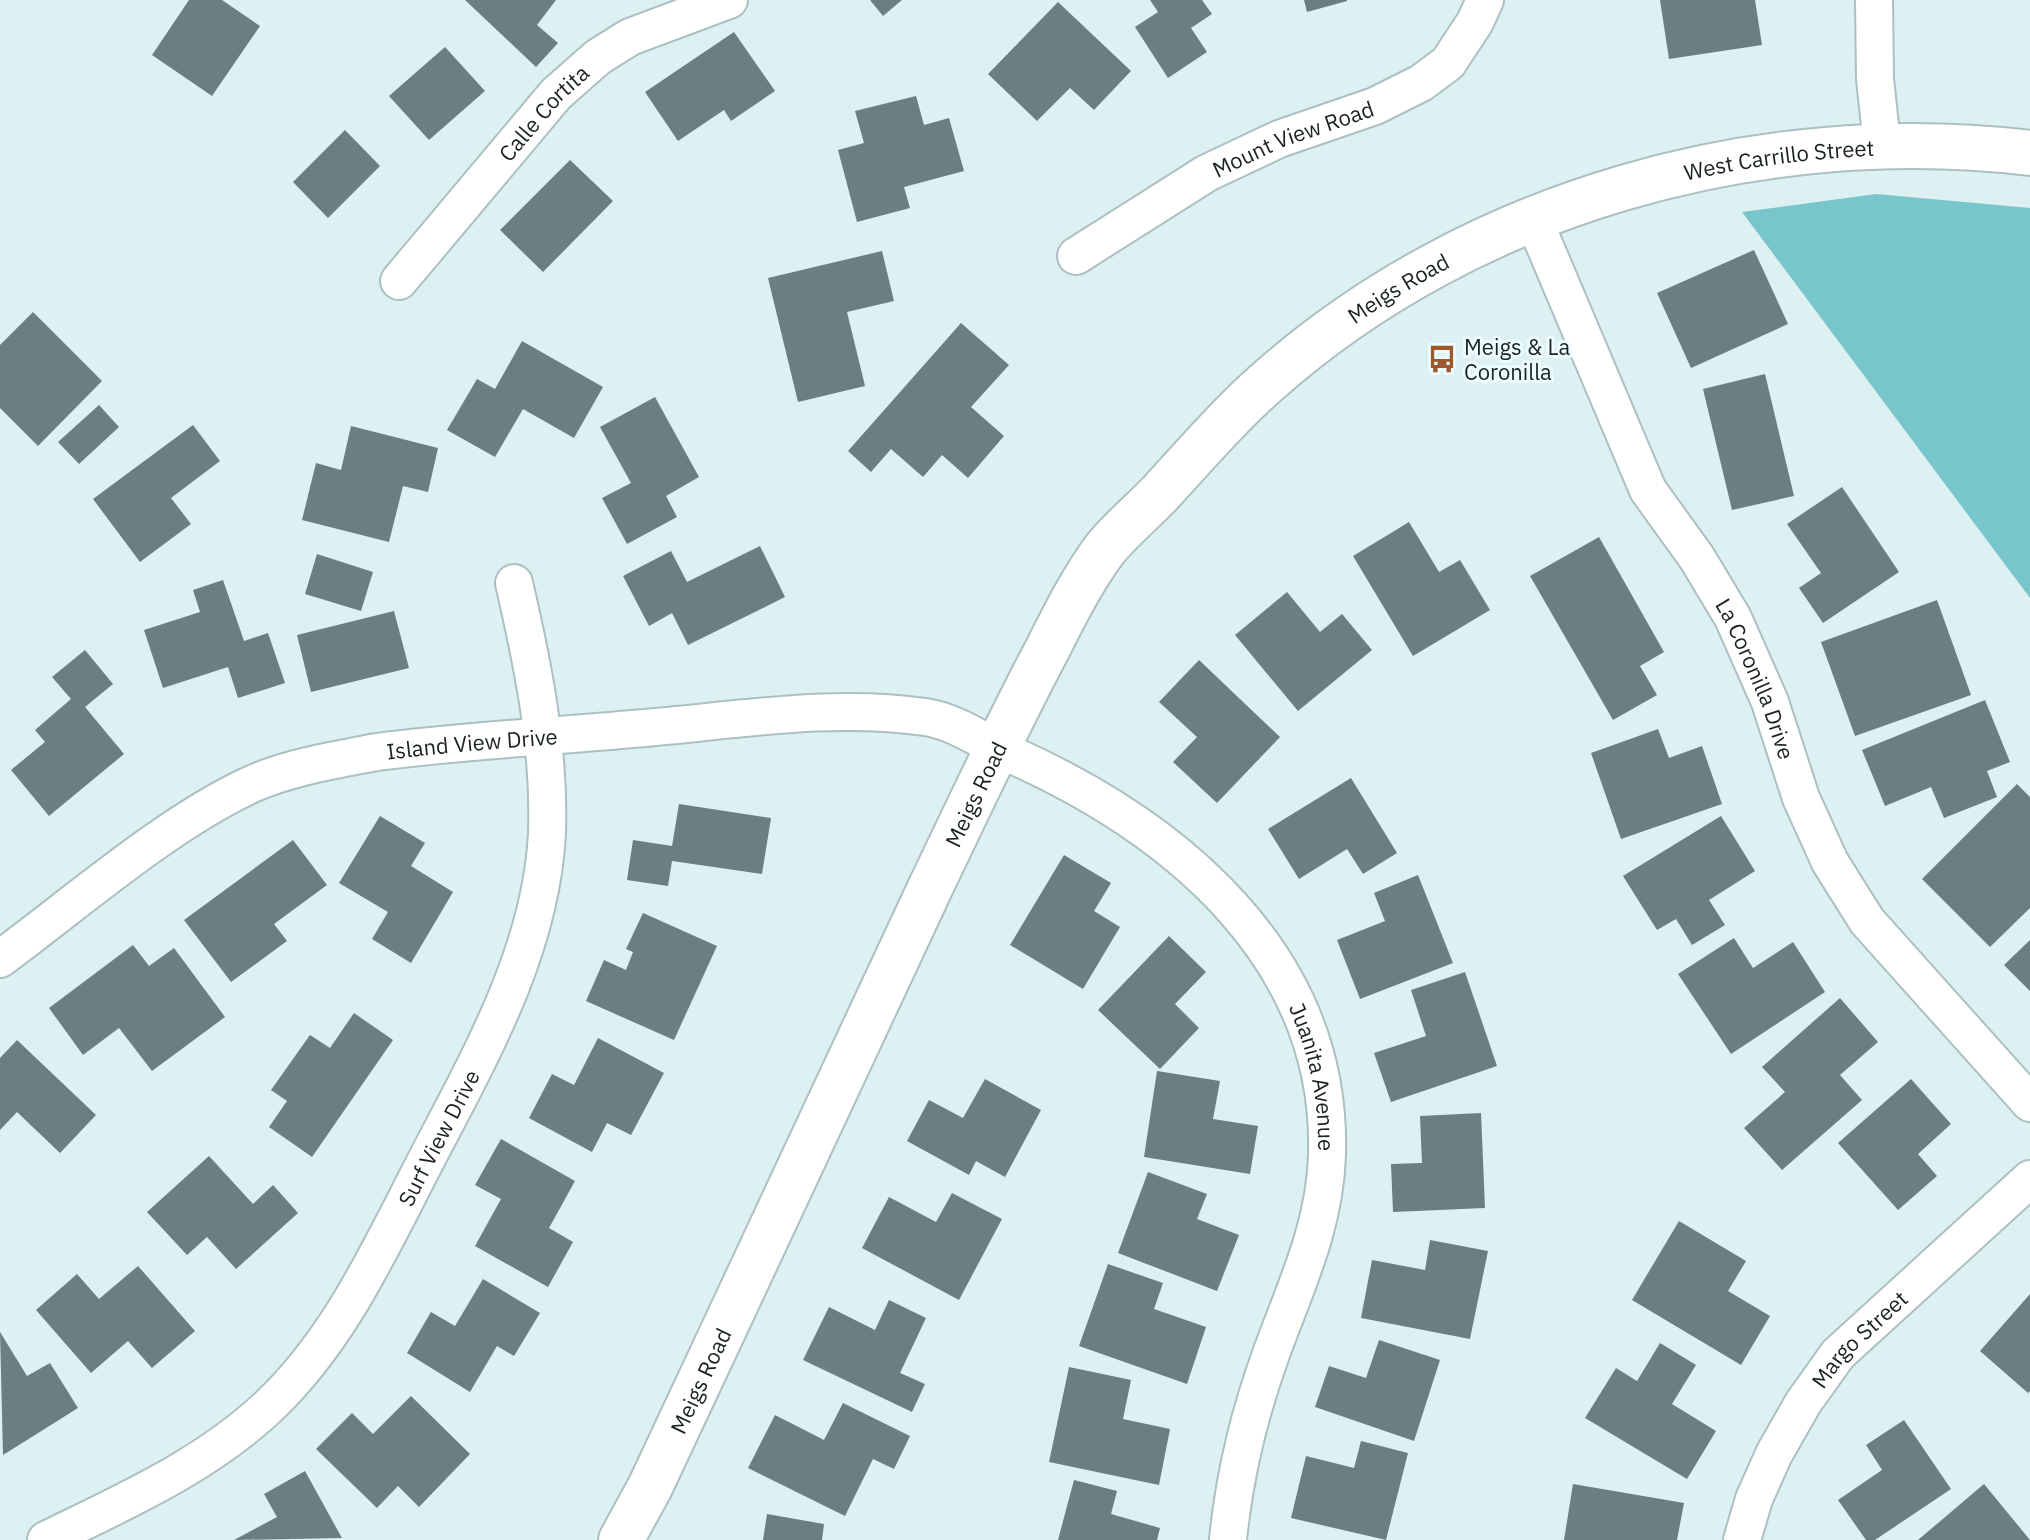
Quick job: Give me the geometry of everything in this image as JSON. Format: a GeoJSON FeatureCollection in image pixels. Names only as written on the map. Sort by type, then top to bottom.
{"type":"FeatureCollection","features":[{"type":"Feature","properties":{"kind":"main road","name":"West Carrillo Street"},"geometry":{"type":"LineString","coordinates":[[1533,218],[1644,183],[1787,152],[1882,144],[1973,146],[2030,153]]}},
{"type":"Feature","properties":{"kind":"main road","name":"Meigs Road"},"geometry":{"type":"LineString","coordinates":[[621,1540],[650,1487],[996,748],[1070,605],[1106,548],[1220,427],[1319,340],[1390,291],[1533,218]]}},
{"type":"Feature","properties":{"kind":"street","name":"Calle Cortita"},"geometry":{"type":"LineString","coordinates":[[399,281],[556,94],[598,57],[630,37],[729,0]]}},
{"type":"Feature","properties":{"kind":"street","name":"Mount View Road"},"geometry":{"type":"LineString","coordinates":[[1076,256],[1207,173],[1279,139],[1375,106],[1421,83],[1448,63],[1475,22],[1485,0]]}},
{"type":"Feature","properties":{"kind":"street"},"geometry":{"type":"LineString","coordinates":[[1874,0],[1875,79],[1882,144]]}},
{"type":"Feature","properties":{"kind":"street","name":"La Coronilla Drive"},"geometry":{"type":"LineString","coordinates":[[1533,218],[1648,490],[1697,558],[1733,618],[1770,702],[1801,798],[1830,862],[1867,921],[2030,1103]]}},
{"type":"Feature","properties":{"kind":"street","name":"Surf View Drive"},"geometry":{"type":"LineString","coordinates":[[46,1540],[162,1482],[214,1451],[268,1408],[307,1366],[350,1307],[493,1031],[518,968],[536,902],[547,834],[538,688],[514,583]]}},
{"type":"Feature","properties":{"kind":"street","name":"Island View Drive"},"geometry":{"type":"LineString","coordinates":[[0,959],[204,810],[254,784],[313,765],[377,752],[825,712],[929,717],[996,748]]}},
{"type":"Feature","properties":{"kind":"street","name":"Juanita Avenue"},"geometry":{"type":"LineString","coordinates":[[996,748],[1110,804],[1193,867],[1251,926],[1278,965],[1299,1009],[1315,1057],[1325,1106],[1327,1156],[1322,1205],[1311,1254],[1270,1357],[1251,1421],[1228,1540]]}},
{"type":"Feature","properties":{"kind":"street","name":"Margo Street"},"geometry":{"type":"LineString","coordinates":[[1742,1540],[1754,1499],[1774,1454],[1803,1403],[1838,1354],[2030,1179]]}},
{"type":"Feature","properties":{"kind":"shaded area"},"geometry":{"type":"Polygon","coordinates":[[[1876,194],[2030,208],[2030,598],[1742,212],[1876,194]]]}},
{"type":"Feature","properties":{"kind":"building"},"geometry":{"type":"Polygon","coordinates":[[[189,0],[222,0],[260,26],[212,96],[152,55],[189,0]]]}},
{"type":"Feature","properties":{"kind":"building"},"geometry":{"type":"Polygon","coordinates":[[[465,0],[556,0],[537,25],[558,43],[536,67],[465,0]]]}},
{"type":"Feature","properties":{"kind":"building"},"geometry":{"type":"Polygon","coordinates":[[[870,0],[902,0],[883,16],[870,0]]]}},
{"type":"Feature","properties":{"kind":"building"},"geometry":{"type":"Polygon","coordinates":[[[1150,0],[1202,0],[1212,14],[1191,28],[1207,52],[1168,78],[1135,27],[1158,12],[1150,0]]]}},
{"type":"Feature","properties":{"kind":"building"},"geometry":{"type":"Polygon","coordinates":[[[1304,0],[1347,0],[1347,1],[1307,12],[1304,0]]]}},
{"type":"Feature","properties":{"kind":"building"},"geometry":{"type":"Polygon","coordinates":[[[1660,0],[1755,0],[1762,45],[1669,59],[1660,0]]]}},
{"type":"Feature","properties":{"kind":"building"},"geometry":{"type":"Polygon","coordinates":[[[1058,2],[1131,71],[1094,110],[1070,88],[1037,121],[988,74],[1058,2]]]}},
{"type":"Feature","properties":{"kind":"building"},"geometry":{"type":"Polygon","coordinates":[[[734,32],[775,91],[731,121],[724,110],[678,141],[645,92],[734,32]]]}},
{"type":"Feature","properties":{"kind":"building"},"geometry":{"type":"Polygon","coordinates":[[[445,47],[485,91],[429,140],[389,96],[445,47]]]}},
{"type":"Feature","properties":{"kind":"building"},"geometry":{"type":"Polygon","coordinates":[[[916,96],[924,125],[949,118],[964,171],[904,187],[910,208],[857,222],[838,150],[864,143],[855,111],[916,96]]]}},
{"type":"Feature","properties":{"kind":"building"},"geometry":{"type":"Polygon","coordinates":[[[345,130],[380,166],[328,218],[293,182],[345,130]]]}},
{"type":"Feature","properties":{"kind":"building"},"geometry":{"type":"Polygon","coordinates":[[[570,160],[613,201],[543,272],[500,230],[570,160]]]}},
{"type":"Feature","properties":{"kind":"building"},"geometry":{"type":"Polygon","coordinates":[[[1754,250],[1788,324],[1691,368],[1657,293],[1754,250]]]}},
{"type":"Feature","properties":{"kind":"building"},"geometry":{"type":"Polygon","coordinates":[[[882,251],[894,301],[847,312],[865,386],[798,402],[768,278],[882,251]]]}},
{"type":"Feature","properties":{"kind":"building"},"geometry":{"type":"Polygon","coordinates":[[[33,312],[102,381],[38,446],[0,408],[0,345],[33,312]]]}},
{"type":"Feature","properties":{"kind":"building"},"geometry":{"type":"Polygon","coordinates":[[[961,323],[1009,365],[971,407],[1004,436],[968,478],[942,455],[923,477],[891,449],[871,472],[848,451],[961,323]]]}},
{"type":"Feature","properties":{"kind":"building"},"geometry":{"type":"Polygon","coordinates":[[[522,341],[603,387],[574,438],[523,409],[495,457],[447,430],[477,379],[495,389],[522,341]]]}},
{"type":"Feature","properties":{"kind":"building"},"geometry":{"type":"Polygon","coordinates":[[[1765,374],[1794,496],[1732,510],[1703,389],[1765,374]]]}},
{"type":"Feature","properties":{"kind":"building"},"geometry":{"type":"Polygon","coordinates":[[[655,397],[699,477],[666,496],[677,517],[627,544],[602,498],[631,483],[600,427],[655,397]]]}},
{"type":"Feature","properties":{"kind":"building"},"geometry":{"type":"Polygon","coordinates":[[[99,405],[119,427],[79,464],[58,442],[99,405]]]}},
{"type":"Feature","properties":{"kind":"building"},"geometry":{"type":"Polygon","coordinates":[[[193,425],[220,461],[171,498],[191,524],[140,562],[93,499],[193,425]]]}},
{"type":"Feature","properties":{"kind":"building"},"geometry":{"type":"Polygon","coordinates":[[[351,426],[438,448],[428,492],[403,486],[389,542],[302,520],[316,463],[341,470],[351,426]]]}},
{"type":"Feature","properties":{"kind":"building"},"geometry":{"type":"Polygon","coordinates":[[[1842,487],[1899,572],[1823,623],[1799,588],[1821,573],[1787,524],[1842,487]]]}},
{"type":"Feature","properties":{"kind":"building"},"geometry":{"type":"Polygon","coordinates":[[[1409,522],[1439,572],[1460,560],[1490,610],[1413,656],[1353,556],[1409,522]]]}},
{"type":"Feature","properties":{"kind":"building"},"geometry":{"type":"Polygon","coordinates":[[[1599,537],[1664,652],[1640,666],[1657,695],[1613,720],[1530,576],[1599,537]]]}},
{"type":"Feature","properties":{"kind":"building"},"geometry":{"type":"Polygon","coordinates":[[[760,546],[785,597],[688,645],[672,613],[649,626],[623,576],[671,551],[687,582],[760,546]]]}},
{"type":"Feature","properties":{"kind":"building"},"geometry":{"type":"Polygon","coordinates":[[[317,554],[373,572],[361,611],[305,594],[317,554]]]}},
{"type":"Feature","properties":{"kind":"building"},"geometry":{"type":"Polygon","coordinates":[[[223,580],[244,641],[268,633],[285,683],[238,698],[228,667],[163,688],[144,630],[200,612],[193,590],[223,580]]]}},
{"type":"Feature","properties":{"kind":"building"},"geometry":{"type":"Polygon","coordinates":[[[1287,592],[1320,632],[1342,614],[1372,650],[1298,711],[1235,635],[1287,592]]]}},
{"type":"Feature","properties":{"kind":"building"},"geometry":{"type":"Polygon","coordinates":[[[1937,600],[1971,695],[1855,736],[1821,642],[1937,600]]]}},
{"type":"Feature","properties":{"kind":"building"},"geometry":{"type":"Polygon","coordinates":[[[394,611],[409,668],[311,692],[297,635],[394,611]]]}},
{"type":"Feature","properties":{"kind":"building"},"geometry":{"type":"Polygon","coordinates":[[[85,650],[113,684],[85,707],[124,754],[49,816],[11,770],[45,742],[35,730],[71,699],[52,677],[85,650]]]}},
{"type":"Feature","properties":{"kind":"building"},"geometry":{"type":"Polygon","coordinates":[[[1199,660],[1280,737],[1217,803],[1173,762],[1197,737],[1159,702],[1199,660]]]}},
{"type":"Feature","properties":{"kind":"building"},"geometry":{"type":"Polygon","coordinates":[[[1985,700],[2010,762],[1987,771],[1997,797],[1944,818],[1931,787],[1885,806],[1862,750],[1985,700]]]}},
{"type":"Feature","properties":{"kind":"building"},"geometry":{"type":"Polygon","coordinates":[[[1658,729],[1669,758],[1702,746],[1722,804],[1621,839],[1591,753],[1658,729]]]}},
{"type":"Feature","properties":{"kind":"building"},"geometry":{"type":"Polygon","coordinates":[[[1351,778],[1397,853],[1363,874],[1347,849],[1299,879],[1268,829],[1351,778]]]}},
{"type":"Feature","properties":{"kind":"building"},"geometry":{"type":"Polygon","coordinates":[[[2017,784],[2030,797],[2030,908],[1990,947],[1922,879],[2017,784]]]}},
{"type":"Feature","properties":{"kind":"building"},"geometry":{"type":"Polygon","coordinates":[[[679,804],[771,818],[762,874],[672,861],[668,886],[627,880],[633,840],[672,846],[679,804]]]}},
{"type":"Feature","properties":{"kind":"building"},"geometry":{"type":"Polygon","coordinates":[[[380,816],[425,843],[411,866],[453,892],[411,963],[372,939],[388,912],[339,883],[380,816]]]}},
{"type":"Feature","properties":{"kind":"building"},"geometry":{"type":"Polygon","coordinates":[[[1721,816],[1755,871],[1709,900],[1725,925],[1692,945],[1676,919],[1657,930],[1623,876],[1721,816]]]}},
{"type":"Feature","properties":{"kind":"building"},"geometry":{"type":"Polygon","coordinates":[[[293,840],[327,885],[274,924],[287,941],[231,982],[184,920],[293,840]]]}},
{"type":"Feature","properties":{"kind":"building"},"geometry":{"type":"Polygon","coordinates":[[[1064,855],[1111,883],[1094,911],[1120,927],[1083,989],[1010,945],[1064,855]]]}},
{"type":"Feature","properties":{"kind":"building"},"geometry":{"type":"Polygon","coordinates":[[[1418,875],[1453,963],[1360,999],[1337,940],[1385,921],[1374,893],[1418,875]]]}},
{"type":"Feature","properties":{"kind":"building"},"geometry":{"type":"Polygon","coordinates":[[[643,913],[717,946],[674,1040],[586,1001],[604,960],[626,970],[633,952],[626,949],[643,913]]]}},
{"type":"Feature","properties":{"kind":"building"},"geometry":{"type":"Polygon","coordinates":[[[1169,936],[1206,972],[1175,1004],[1199,1028],[1160,1069],[1098,1010],[1169,936]]]}},
{"type":"Feature","properties":{"kind":"building"},"geometry":{"type":"Polygon","coordinates":[[[1734,938],[1753,968],[1793,942],[1825,992],[1731,1054],[1678,974],[1734,938]]]}},
{"type":"Feature","properties":{"kind":"building"},"geometry":{"type":"Polygon","coordinates":[[[2030,940],[2030,991],[2004,965],[2030,940]]]}},
{"type":"Feature","properties":{"kind":"building"},"geometry":{"type":"Polygon","coordinates":[[[133,945],[149,966],[174,948],[225,1017],[152,1071],[119,1028],[83,1055],[49,1008],[133,945]]]}},
{"type":"Feature","properties":{"kind":"building"},"geometry":{"type":"Polygon","coordinates":[[[1465,972],[1497,1066],[1391,1102],[1374,1053],[1426,1036],[1411,990],[1465,972]]]}},
{"type":"Feature","properties":{"kind":"building"},"geometry":{"type":"Polygon","coordinates":[[[1840,998],[1878,1042],[1840,1075],[1862,1100],[1782,1170],[1744,1128],[1785,1092],[1762,1067],[1840,998]]]}},
{"type":"Feature","properties":{"kind":"building"},"geometry":{"type":"Polygon","coordinates":[[[354,1013],[393,1040],[312,1157],[269,1127],[287,1101],[271,1090],[310,1035],[330,1048],[354,1013]]]}},
{"type":"Feature","properties":{"kind":"building"},"geometry":{"type":"Polygon","coordinates":[[[598,1038],[664,1073],[631,1135],[607,1123],[592,1152],[529,1118],[552,1074],[574,1085],[598,1038]]]}},
{"type":"Feature","properties":{"kind":"building"},"geometry":{"type":"Polygon","coordinates":[[[17,1040],[96,1115],[60,1153],[17,1112],[0,1130],[0,1058],[17,1040]]]}},
{"type":"Feature","properties":{"kind":"building"},"geometry":{"type":"Polygon","coordinates":[[[1157,1071],[1220,1081],[1213,1119],[1258,1126],[1250,1174],[1144,1157],[1157,1071]]]}},
{"type":"Feature","properties":{"kind":"building"},"geometry":{"type":"Polygon","coordinates":[[[985,1079],[1041,1110],[1005,1177],[976,1161],[969,1175],[907,1141],[929,1100],[963,1118],[985,1079]]]}},
{"type":"Feature","properties":{"kind":"building"},"geometry":{"type":"Polygon","coordinates":[[[1911,1079],[1951,1124],[1918,1154],[1937,1176],[1898,1210],[1838,1143],[1911,1079]]]}},
{"type":"Feature","properties":{"kind":"building"},"geometry":{"type":"Polygon","coordinates":[[[1481,1113],[1485,1208],[1393,1212],[1391,1164],[1422,1163],[1420,1116],[1481,1113]]]}},
{"type":"Feature","properties":{"kind":"building"},"geometry":{"type":"Polygon","coordinates":[[[501,1139],[575,1181],[549,1228],[573,1242],[548,1287],[475,1246],[501,1199],[475,1185],[501,1139]]]}},
{"type":"Feature","properties":{"kind":"building"},"geometry":{"type":"Polygon","coordinates":[[[209,1156],[253,1204],[273,1185],[298,1213],[236,1269],[207,1237],[187,1255],[147,1212],[209,1156]]]}},
{"type":"Feature","properties":{"kind":"building"},"geometry":{"type":"Polygon","coordinates":[[[1148,1172],[1207,1194],[1197,1219],[1239,1235],[1217,1291],[1118,1253],[1148,1172]]]}},
{"type":"Feature","properties":{"kind":"building"},"geometry":{"type":"Polygon","coordinates":[[[952,1193],[1002,1219],[959,1300],[862,1248],[889,1197],[936,1222],[952,1193]]]}},
{"type":"Feature","properties":{"kind":"building"},"geometry":{"type":"Polygon","coordinates":[[[1679,1221],[1746,1261],[1728,1291],[1770,1316],[1741,1365],[1632,1300],[1679,1221]]]}},
{"type":"Feature","properties":{"kind":"building"},"geometry":{"type":"Polygon","coordinates":[[[1430,1240],[1488,1251],[1470,1339],[1361,1318],[1372,1260],[1425,1270],[1430,1240]]]}},
{"type":"Feature","properties":{"kind":"building"},"geometry":{"type":"Polygon","coordinates":[[[1108,1264],[1163,1283],[1154,1309],[1206,1327],[1187,1384],[1079,1346],[1108,1264]]]}},
{"type":"Feature","properties":{"kind":"building"},"geometry":{"type":"Polygon","coordinates":[[[138,1266],[195,1331],[152,1368],[128,1341],[91,1373],[36,1310],[77,1274],[99,1299],[138,1266]]]}},
{"type":"Feature","properties":{"kind":"building"},"geometry":{"type":"Polygon","coordinates":[[[483,1279],[540,1313],[514,1356],[497,1346],[470,1392],[407,1353],[431,1312],[455,1326],[483,1279]]]}},
{"type":"Feature","properties":{"kind":"building"},"geometry":{"type":"Polygon","coordinates":[[[2030,1294],[2030,1391],[2028,1393],[1980,1351],[2030,1294]]]}},
{"type":"Feature","properties":{"kind":"building"},"geometry":{"type":"Polygon","coordinates":[[[889,1300],[926,1318],[900,1373],[925,1384],[912,1412],[803,1360],[829,1307],[875,1330],[889,1300]]]}},
{"type":"Feature","properties":{"kind":"building"},"geometry":{"type":"Polygon","coordinates":[[[0,1332],[27,1376],[50,1363],[78,1408],[3,1455],[0,1332]]]}},
{"type":"Feature","properties":{"kind":"building"},"geometry":{"type":"Polygon","coordinates":[[[1379,1340],[1440,1360],[1414,1441],[1315,1407],[1329,1366],[1366,1378],[1379,1340]]]}},
{"type":"Feature","properties":{"kind":"building"},"geometry":{"type":"Polygon","coordinates":[[[1660,1343],[1696,1365],[1672,1404],[1716,1431],[1687,1479],[1585,1418],[1616,1368],[1637,1381],[1660,1343]]]}},
{"type":"Feature","properties":{"kind":"building"},"geometry":{"type":"Polygon","coordinates":[[[1069,1367],[1131,1380],[1123,1419],[1170,1429],[1159,1485],[1049,1462],[1069,1367]]]}},
{"type":"Feature","properties":{"kind":"building"},"geometry":{"type":"Polygon","coordinates":[[[411,1396],[470,1454],[419,1507],[398,1486],[377,1508],[316,1449],[352,1413],[373,1434],[411,1396]]]}},
{"type":"Feature","properties":{"kind":"building"},"geometry":{"type":"Polygon","coordinates":[[[843,1403],[910,1436],[894,1469],[873,1459],[845,1516],[748,1468],[775,1415],[824,1440],[843,1403]]]}},
{"type":"Feature","properties":{"kind":"building"},"geometry":{"type":"Polygon","coordinates":[[[1904,1420],[1951,1489],[1875,1540],[1866,1540],[1838,1500],[1882,1470],[1866,1445],[1904,1420]]]}},
{"type":"Feature","properties":{"kind":"building"},"geometry":{"type":"Polygon","coordinates":[[[1361,1441],[1408,1453],[1386,1540],[1291,1518],[1306,1456],[1354,1468],[1361,1441]]]}},
{"type":"Feature","properties":{"kind":"building"},"geometry":{"type":"Polygon","coordinates":[[[305,1471],[342,1538],[234,1540],[277,1517],[264,1494],[305,1471]]]}},
{"type":"Feature","properties":{"kind":"building"},"geometry":{"type":"Polygon","coordinates":[[[1074,1480],[1117,1491],[1111,1514],[1160,1528],[1157,1540],[1058,1540],[1074,1480]]]}},
{"type":"Feature","properties":{"kind":"building"},"geometry":{"type":"Polygon","coordinates":[[[1573,1484],[1684,1503],[1677,1540],[1564,1540],[1573,1484]]]}},
{"type":"Feature","properties":{"kind":"building"},"geometry":{"type":"Polygon","coordinates":[[[1984,1484],[2030,1540],[1918,1540],[1984,1484]]]}},
{"type":"Feature","properties":{"kind":"building"},"geometry":{"type":"Polygon","coordinates":[[[767,1514],[824,1524],[822,1540],[763,1540],[767,1514]]]}},
{"type":"Feature","properties":{"kind":"place","name":"Meigs & La Coronilla"},"geometry":{"type":"Point","coordinates":[1442,359]}}]}
